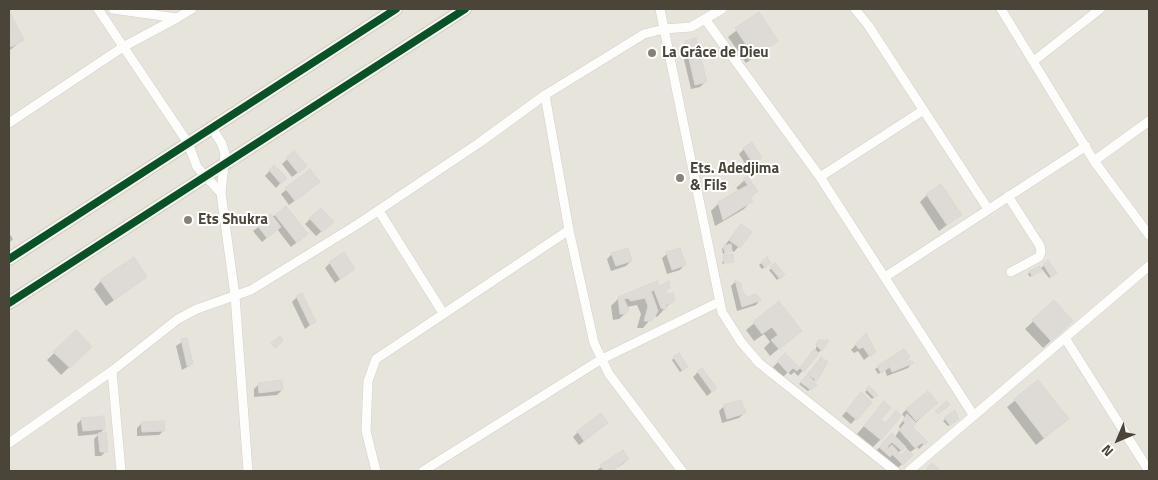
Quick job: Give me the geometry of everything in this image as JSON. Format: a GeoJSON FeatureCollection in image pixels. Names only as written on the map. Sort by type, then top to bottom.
{"type":"FeatureCollection","features":[{"type":"Feature","properties":{"kind":"main road"},"geometry":{"type":"LineString","coordinates":[[9,259],[396,9]]}},
{"type":"Feature","properties":{"kind":"main road"},"geometry":{"type":"LineString","coordinates":[[9,303],[465,9]]}},
{"type":"Feature","properties":{"kind":"street"},"geometry":{"type":"LineString","coordinates":[[98,9],[188,143],[191,156],[204,176],[221,192]]}},
{"type":"Feature","properties":{"kind":"street"},"geometry":{"type":"LineString","coordinates":[[113,9],[177,18]]}},
{"type":"Feature","properties":{"kind":"street"},"geometry":{"type":"LineString","coordinates":[[9,123],[123,47],[192,9]]}},
{"type":"Feature","properties":{"kind":"street"},"geometry":{"type":"LineString","coordinates":[[660,9],[719,302],[729,325],[759,363],[895,471]]}},
{"type":"Feature","properties":{"kind":"street"},"geometry":{"type":"LineString","coordinates":[[9,443],[112,370],[178,319],[198,309],[251,290],[378,211],[480,143],[546,95],[644,34],[664,29],[690,27],[722,9]]}},
{"type":"Feature","properties":{"kind":"street"},"geometry":{"type":"LineString","coordinates":[[855,9],[868,25],[922,111],[988,209]]}},
{"type":"Feature","properties":{"kind":"street"},"geometry":{"type":"LineString","coordinates":[[1001,9],[1035,60],[1094,162],[1149,235]]}},
{"type":"Feature","properties":{"kind":"street"},"geometry":{"type":"LineString","coordinates":[[1035,60],[1100,9]]}},
{"type":"Feature","properties":{"kind":"street"},"geometry":{"type":"LineString","coordinates":[[706,19],[820,178],[974,416]]}},
{"type":"Feature","properties":{"kind":"street"},"geometry":{"type":"LineString","coordinates":[[546,95],[569,230],[590,330],[600,360],[681,471]]}},
{"type":"Feature","properties":{"kind":"street"},"geometry":{"type":"LineString","coordinates":[[820,178],[922,111]]}},
{"type":"Feature","properties":{"kind":"street"},"geometry":{"type":"LineString","coordinates":[[1094,162],[1149,121]]}},
{"type":"Feature","properties":{"kind":"street"},"geometry":{"type":"LineString","coordinates":[[212,128],[222,144],[225,163],[221,192],[235,296],[248,471]]}},
{"type":"Feature","properties":{"kind":"street"},"geometry":{"type":"LineString","coordinates":[[885,277],[1086,146]]}},
{"type":"Feature","properties":{"kind":"street"},"geometry":{"type":"LineString","coordinates":[[1008,196],[1040,246],[1041,252],[1039,256],[1010,272]]}},
{"type":"Feature","properties":{"kind":"street"},"geometry":{"type":"LineString","coordinates":[[378,211],[443,312]]}},
{"type":"Feature","properties":{"kind":"street"},"geometry":{"type":"LineString","coordinates":[[376,471],[366,431],[368,381],[372,366],[383,353],[569,230]]}},
{"type":"Feature","properties":{"kind":"street"},"geometry":{"type":"LineString","coordinates":[[909,471],[1149,266]]}},
{"type":"Feature","properties":{"kind":"street"},"geometry":{"type":"LineString","coordinates":[[423,471],[600,360],[719,302]]}},
{"type":"Feature","properties":{"kind":"street"},"geometry":{"type":"LineString","coordinates":[[1065,338],[1149,471]]}},
{"type":"Feature","properties":{"kind":"street"},"geometry":{"type":"LineString","coordinates":[[112,370],[121,471]]}},
{"type":"Feature","properties":{"kind":"shaded area"},"geometry":{"type":"Polygon","coordinates":[[[9,9],[1149,9],[1149,471],[9,471],[9,9]]]}},
{"type":"Feature","properties":{"kind":"building"},"geometry":{"type":"Polygon","coordinates":[[[9,10],[24,40],[11,47],[9,44],[9,10]]]}},
{"type":"Feature","properties":{"kind":"building"},"geometry":{"type":"Polygon","coordinates":[[[759,12],[778,41],[754,57],[735,28],[759,12]]]}},
{"type":"Feature","properties":{"kind":"building"},"geometry":{"type":"Polygon","coordinates":[[[696,38],[707,82],[695,85],[685,41],[696,38]]]}},
{"type":"Feature","properties":{"kind":"building"},"geometry":{"type":"Polygon","coordinates":[[[752,142],[762,158],[753,164],[743,148],[752,142]]]}},
{"type":"Feature","properties":{"kind":"building"},"geometry":{"type":"Polygon","coordinates":[[[294,151],[307,166],[298,173],[286,158],[294,151]]]}},
{"type":"Feature","properties":{"kind":"building"},"geometry":{"type":"Polygon","coordinates":[[[274,165],[287,178],[281,184],[269,170],[274,165]]]}},
{"type":"Feature","properties":{"kind":"building"},"geometry":{"type":"Polygon","coordinates":[[[310,169],[320,182],[295,201],[285,188],[310,169]]]}},
{"type":"Feature","properties":{"kind":"building"},"geometry":{"type":"Polygon","coordinates":[[[747,176],[758,191],[750,198],[753,201],[723,220],[718,202],[748,185],[743,179],[747,176]]]}},
{"type":"Feature","properties":{"kind":"building"},"geometry":{"type":"Polygon","coordinates":[[[941,184],[962,215],[947,225],[926,194],[941,184]]]}},
{"type":"Feature","properties":{"kind":"building"},"geometry":{"type":"Polygon","coordinates":[[[286,206],[308,234],[297,243],[275,215],[286,206]]]}},
{"type":"Feature","properties":{"kind":"building"},"geometry":{"type":"Polygon","coordinates":[[[321,208],[334,222],[322,232],[309,218],[321,208]]]}},
{"type":"Feature","properties":{"kind":"building"},"geometry":{"type":"Polygon","coordinates":[[[271,214],[281,227],[267,238],[257,225],[271,214]]]}},
{"type":"Feature","properties":{"kind":"building"},"geometry":{"type":"Polygon","coordinates":[[[741,224],[752,232],[740,248],[729,240],[741,224]]]}},
{"type":"Feature","properties":{"kind":"building"},"geometry":{"type":"Polygon","coordinates":[[[731,244],[732,251],[725,253],[723,246],[731,244]]]}},
{"type":"Feature","properties":{"kind":"building"},"geometry":{"type":"Polygon","coordinates":[[[628,248],[632,261],[616,266],[611,253],[628,248]]]}},
{"type":"Feature","properties":{"kind":"building"},"geometry":{"type":"Polygon","coordinates":[[[680,248],[686,265],[672,270],[666,252],[680,248]]]}},
{"type":"Feature","properties":{"kind":"building"},"geometry":{"type":"Polygon","coordinates":[[[344,252],[355,269],[340,279],[329,262],[344,252]]]}},
{"type":"Feature","properties":{"kind":"building"},"geometry":{"type":"Polygon","coordinates":[[[733,254],[734,262],[724,263],[723,255],[733,254]]]}},
{"type":"Feature","properties":{"kind":"building"},"geometry":{"type":"Polygon","coordinates":[[[134,257],[147,277],[114,300],[100,280],[134,257]]]}},
{"type":"Feature","properties":{"kind":"building"},"geometry":{"type":"Polygon","coordinates":[[[767,257],[771,263],[765,268],[761,262],[767,257]]]}},
{"type":"Feature","properties":{"kind":"building"},"geometry":{"type":"Polygon","coordinates":[[[1048,260],[1057,273],[1051,277],[1043,264],[1048,260]]]}},
{"type":"Feature","properties":{"kind":"building"},"geometry":{"type":"Polygon","coordinates":[[[775,263],[785,275],[780,279],[770,267],[775,263]]]}},
{"type":"Feature","properties":{"kind":"building"},"geometry":{"type":"Polygon","coordinates":[[[1040,266],[1042,271],[1032,276],[1029,271],[1040,266]]]}},
{"type":"Feature","properties":{"kind":"building"},"geometry":{"type":"Polygon","coordinates":[[[735,280],[741,283],[742,291],[748,297],[755,294],[762,300],[742,307],[735,280]]]}},
{"type":"Feature","properties":{"kind":"building"},"geometry":{"type":"Polygon","coordinates":[[[657,281],[659,286],[669,281],[670,288],[666,290],[667,294],[673,293],[675,301],[666,305],[666,310],[661,308],[654,290],[651,291],[658,311],[652,321],[644,321],[648,306],[645,298],[631,301],[628,298],[624,299],[629,310],[625,314],[620,314],[618,297],[657,281]]]}},
{"type":"Feature","properties":{"kind":"building"},"geometry":{"type":"Polygon","coordinates":[[[302,293],[316,322],[310,325],[296,296],[302,293]]]}},
{"type":"Feature","properties":{"kind":"building"},"geometry":{"type":"Polygon","coordinates":[[[1054,300],[1073,321],[1051,341],[1032,320],[1054,300]]]}},
{"type":"Feature","properties":{"kind":"building"},"geometry":{"type":"Polygon","coordinates":[[[779,301],[802,331],[779,349],[771,340],[778,335],[772,327],[762,334],[753,322],[779,301]]]}},
{"type":"Feature","properties":{"kind":"building"},"geometry":{"type":"Polygon","coordinates":[[[76,330],[92,347],[70,368],[53,352],[76,330]]]}},
{"type":"Feature","properties":{"kind":"building"},"geometry":{"type":"Polygon","coordinates":[[[866,333],[876,352],[870,357],[863,347],[859,349],[855,344],[866,333]]]}},
{"type":"Feature","properties":{"kind":"building"},"geometry":{"type":"Polygon","coordinates":[[[280,336],[283,341],[275,348],[271,343],[280,336]]]}},
{"type":"Feature","properties":{"kind":"building"},"geometry":{"type":"Polygon","coordinates":[[[187,338],[193,364],[187,366],[181,339],[187,338]]]}},
{"type":"Feature","properties":{"kind":"building"},"geometry":{"type":"Polygon","coordinates":[[[819,340],[829,340],[822,351],[816,345],[819,340]]]}},
{"type":"Feature","properties":{"kind":"building"},"geometry":{"type":"Polygon","coordinates":[[[814,349],[819,353],[804,372],[800,368],[814,349]]]}},
{"type":"Feature","properties":{"kind":"building"},"geometry":{"type":"Polygon","coordinates":[[[904,349],[910,357],[906,361],[914,363],[892,372],[887,360],[904,349]]]}},
{"type":"Feature","properties":{"kind":"building"},"geometry":{"type":"Polygon","coordinates":[[[679,353],[688,367],[682,370],[673,357],[679,353]]]}},
{"type":"Feature","properties":{"kind":"building"},"geometry":{"type":"Polygon","coordinates":[[[785,353],[800,368],[797,371],[793,368],[788,373],[777,361],[785,353]]]}},
{"type":"Feature","properties":{"kind":"building"},"geometry":{"type":"Polygon","coordinates":[[[821,357],[828,362],[817,381],[808,374],[821,357]]]}},
{"type":"Feature","properties":{"kind":"building"},"geometry":{"type":"Polygon","coordinates":[[[887,360],[890,367],[881,373],[877,366],[887,360]]]}},
{"type":"Feature","properties":{"kind":"building"},"geometry":{"type":"Polygon","coordinates":[[[702,368],[717,388],[712,392],[697,371],[702,368]]]}},
{"type":"Feature","properties":{"kind":"building"},"geometry":{"type":"Polygon","coordinates":[[[808,374],[817,385],[811,390],[800,382],[808,374]]]}},
{"type":"Feature","properties":{"kind":"building"},"geometry":{"type":"Polygon","coordinates":[[[282,380],[283,390],[259,393],[258,383],[282,380]]]}},
{"type":"Feature","properties":{"kind":"building"},"geometry":{"type":"Polygon","coordinates":[[[1038,380],[1069,419],[1044,438],[1014,399],[1038,380]]]}},
{"type":"Feature","properties":{"kind":"building"},"geometry":{"type":"Polygon","coordinates":[[[869,386],[878,395],[875,398],[866,389],[869,386]]]}},
{"type":"Feature","properties":{"kind":"building"},"geometry":{"type":"Polygon","coordinates":[[[928,391],[938,403],[916,421],[906,409],[928,391]]]}},
{"type":"Feature","properties":{"kind":"building"},"geometry":{"type":"Polygon","coordinates":[[[861,392],[872,402],[857,420],[846,411],[861,392]]]}},
{"type":"Feature","properties":{"kind":"building"},"geometry":{"type":"Polygon","coordinates":[[[741,400],[746,413],[727,419],[723,405],[741,400]]]}},
{"type":"Feature","properties":{"kind":"building"},"geometry":{"type":"Polygon","coordinates":[[[884,401],[891,407],[881,420],[886,423],[896,410],[901,416],[881,440],[864,426],[884,401]]]}},
{"type":"Feature","properties":{"kind":"building"},"geometry":{"type":"Polygon","coordinates":[[[947,401],[950,405],[938,414],[935,411],[947,401]]]}},
{"type":"Feature","properties":{"kind":"building"},"geometry":{"type":"Polygon","coordinates":[[[955,410],[959,419],[950,425],[944,418],[955,410]]]}},
{"type":"Feature","properties":{"kind":"building"},"geometry":{"type":"Polygon","coordinates":[[[601,413],[608,423],[584,441],[577,431],[601,413]]]}},
{"type":"Feature","properties":{"kind":"building"},"geometry":{"type":"Polygon","coordinates":[[[907,414],[916,423],[913,427],[928,442],[925,445],[922,443],[915,448],[899,430],[905,423],[903,420],[907,414]]]}},
{"type":"Feature","properties":{"kind":"building"},"geometry":{"type":"Polygon","coordinates":[[[104,416],[105,429],[83,431],[81,418],[104,416]]]}},
{"type":"Feature","properties":{"kind":"building"},"geometry":{"type":"Polygon","coordinates":[[[164,421],[165,431],[142,432],[141,422],[164,421]]]}},
{"type":"Feature","properties":{"kind":"building"},"geometry":{"type":"Polygon","coordinates":[[[106,432],[108,452],[100,452],[98,433],[106,432]]]}},
{"type":"Feature","properties":{"kind":"building"},"geometry":{"type":"Polygon","coordinates":[[[892,433],[906,447],[902,451],[892,442],[886,448],[893,454],[890,457],[879,447],[892,433]]]}},
{"type":"Feature","properties":{"kind":"building"},"geometry":{"type":"Polygon","coordinates":[[[892,445],[901,455],[907,449],[913,455],[903,465],[887,449],[892,445]]]}},
{"type":"Feature","properties":{"kind":"building"},"geometry":{"type":"Polygon","coordinates":[[[623,450],[629,459],[611,471],[604,471],[600,465],[623,450]]]}},
{"type":"Feature","properties":{"kind":"building"},"geometry":{"type":"Polygon","coordinates":[[[932,463],[941,471],[926,470],[932,463]]]}},
{"type":"Feature","properties":{"kind":"transit line"},"geometry":{"type":"LineString","coordinates":[[9,259],[396,9]]}},
{"type":"Feature","properties":{"kind":"transit line"},"geometry":{"type":"LineString","coordinates":[[9,303],[465,9]]}},
{"type":"Feature","properties":{"kind":"place","name":"La Grâce de Dieu"},"geometry":{"type":"Point","coordinates":[652,53]}},
{"type":"Feature","properties":{"kind":"place","name":"Ets. Adedjima & Fils"},"geometry":{"type":"Point","coordinates":[680,178]}},
{"type":"Feature","properties":{"kind":"place","name":"Ets Shukra"},"geometry":{"type":"Point","coordinates":[188,220]}}]}
